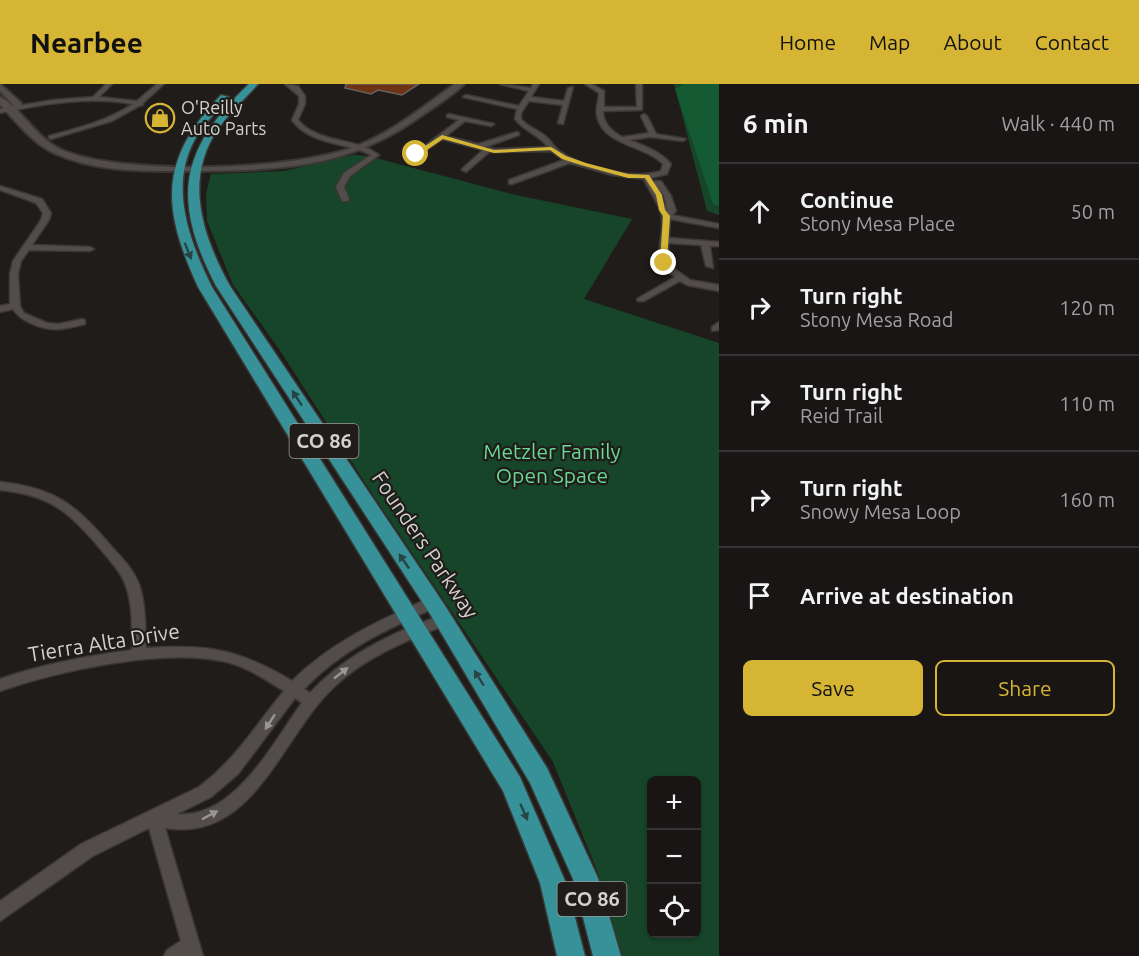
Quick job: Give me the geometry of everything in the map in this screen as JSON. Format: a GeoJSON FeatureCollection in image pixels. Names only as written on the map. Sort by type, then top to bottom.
{"type":"FeatureCollection","features":[{"type":"Feature","properties":{"kind":"highway","name":"CO 86"},"geometry":{"type":"LineString","coordinates":[[239,84],[203,119],[188,144],[180,167],[177,186],[178,221],[189,257],[205,287],[414,622],[512,785],[553,884],[571,956]]}},
{"type":"Feature","properties":{"kind":"highway","name":"Founders Parkway"},"geometry":{"type":"LineString","coordinates":[[254,84],[219,121],[196,168],[192,189],[193,220],[199,240],[214,271],[438,612],[539,776],[585,878],[607,956]]}},
{"type":"Feature","properties":{"kind":"street"},"geometry":{"type":"LineString","coordinates":[[96,97],[109,84]]}},
{"type":"Feature","properties":{"kind":"street"},"geometry":{"type":"LineString","coordinates":[[49,142],[111,121],[141,104],[161,84]]}},
{"type":"Feature","properties":{"kind":"street"},"geometry":{"type":"LineString","coordinates":[[288,84],[298,90],[303,98],[303,107],[295,120],[299,127],[310,134],[361,148],[376,155],[344,178],[340,187],[345,199]]}},
{"type":"Feature","properties":{"kind":"street"},"geometry":{"type":"LineString","coordinates":[[0,100],[5,110],[71,157],[104,164],[196,168],[288,165],[322,160],[361,148],[382,137],[460,84]]}},
{"type":"Feature","properties":{"kind":"street"},"geometry":{"type":"LineString","coordinates":[[503,84],[534,87],[517,115],[519,121],[546,139],[551,148],[571,160],[628,176],[647,177],[664,172],[667,168],[666,162],[655,153],[622,140],[605,126],[600,109],[602,92],[588,84]]}},
{"type":"Feature","properties":{"kind":"street"},"geometry":{"type":"LineString","coordinates":[[600,109],[639,110],[639,84]]}},
{"type":"Feature","properties":{"kind":"street"},"geometry":{"type":"LineString","coordinates":[[0,86],[49,142],[117,160],[180,167]]}},
{"type":"Feature","properties":{"kind":"street"},"geometry":{"type":"LineString","coordinates":[[561,123],[570,88]]}},
{"type":"Feature","properties":{"kind":"street"},"geometry":{"type":"LineString","coordinates":[[5,110],[62,99],[96,97],[141,104]]}},
{"type":"Feature","properties":{"kind":"street"},"geometry":{"type":"LineString","coordinates":[[466,97],[522,108]]}},
{"type":"Feature","properties":{"kind":"street"},"geometry":{"type":"LineString","coordinates":[[528,99],[566,103]]}},
{"type":"Feature","properties":{"kind":"street"},"geometry":{"type":"LineString","coordinates":[[449,116],[491,124]]}},
{"type":"Feature","properties":{"kind":"street"},"geometry":{"type":"LineString","coordinates":[[644,116],[653,135]]}},
{"type":"Feature","properties":{"kind":"street"},"geometry":{"type":"LineString","coordinates":[[416,154],[464,119]]}},
{"type":"Feature","properties":{"kind":"street"},"geometry":{"type":"LineString","coordinates":[[476,147],[517,134]]}},
{"type":"Feature","properties":{"kind":"street"},"geometry":{"type":"LineString","coordinates":[[622,140],[653,135],[683,139]]}},
{"type":"Feature","properties":{"kind":"street"},"geometry":{"type":"LineString","coordinates":[[442,137],[487,150],[518,152],[551,148]]}},
{"type":"Feature","properties":{"kind":"street"},"geometry":{"type":"LineString","coordinates":[[466,170],[487,150]]}},
{"type":"Feature","properties":{"kind":"street"},"geometry":{"type":"LineString","coordinates":[[512,182],[571,160]]}},
{"type":"Feature","properties":{"kind":"street"},"geometry":{"type":"LineString","coordinates":[[647,177],[659,195],[662,210],[666,216],[664,263],[669,271],[698,285],[719,288]]}},
{"type":"Feature","properties":{"kind":"street"},"geometry":{"type":"LineString","coordinates":[[0,188],[32,198],[46,209],[45,220],[17,261],[14,274],[15,306],[21,315],[45,326],[59,327],[82,322]]}},
{"type":"Feature","properties":{"kind":"street"},"geometry":{"type":"LineString","coordinates":[[666,216],[719,226]]}},
{"type":"Feature","properties":{"kind":"street"},"geometry":{"type":"LineString","coordinates":[[665,240],[719,244]]}},
{"type":"Feature","properties":{"kind":"street"},"geometry":{"type":"LineString","coordinates":[[705,243],[710,266]]}},
{"type":"Feature","properties":{"kind":"street"},"geometry":{"type":"LineString","coordinates":[[25,247],[90,249]]}},
{"type":"Feature","properties":{"kind":"street"},"geometry":{"type":"LineString","coordinates":[[641,299],[680,278]]}},
{"type":"Feature","properties":{"kind":"street"},"geometry":{"type":"LineString","coordinates":[[0,309],[15,306]]}},
{"type":"Feature","properties":{"kind":"street"},"geometry":{"type":"LineString","coordinates":[[0,486],[26,489],[50,496],[67,506],[91,530],[129,576],[133,587],[139,655]]}},
{"type":"Feature","properties":{"kind":"street"},"geometry":{"type":"LineString","coordinates":[[0,912],[87,850],[205,792],[235,769],[294,690],[340,648],[438,612]]}},
{"type":"Feature","properties":{"kind":"street"},"geometry":{"type":"LineString","coordinates":[[154,818],[187,822],[199,820],[225,806],[257,779],[273,760],[312,700],[329,682],[414,622]]}},
{"type":"Feature","properties":{"kind":"street","name":"Tierra Alta Drive"},"geometry":{"type":"LineString","coordinates":[[0,685],[32,675],[139,655],[193,651],[223,655],[255,667],[312,700]]}},
{"type":"Feature","properties":{"kind":"street"},"geometry":{"type":"LineString","coordinates":[[154,818],[192,950],[173,956]]}},
{"type":"Feature","properties":{"kind":"green space"},"geometry":{"type":"Polygon","coordinates":[[[674,84],[719,84],[719,215],[707,211],[674,84]]]}},
{"type":"Feature","properties":{"kind":"green space"},"geometry":{"type":"Polygon","coordinates":[[[684,84],[719,84],[719,206],[713,204],[675,89],[684,84]]]}},
{"type":"Feature","properties":{"kind":"green space","name":"Metzler Family Open Space"},"geometry":{"type":"Polygon","coordinates":[[[353,155],[368,156],[516,195],[632,219],[584,299],[719,343],[719,956],[621,956],[604,888],[553,762],[373,495],[279,349],[233,285],[207,221],[206,194],[211,174],[284,171],[353,155]]]}},
{"type":"Feature","properties":{"kind":"building"},"geometry":{"type":"Polygon","coordinates":[[[346,84],[419,84],[402,95],[378,90],[371,94],[345,88],[346,84]]]}},
{"type":"Feature","properties":{"kind":"place","name":"O'Reilly Auto Parts"},"geometry":{"type":"Point","coordinates":[160,118]}},
{"type":"Feature","properties":{"kind":"route"},"geometry":{"type":"LineString","coordinates":[[416,154],[442,137],[494,151],[518,152],[551,148],[564,158],[628,176],[647,177],[648,182],[659,195],[662,210],[666,216],[664,263]]}}]}
